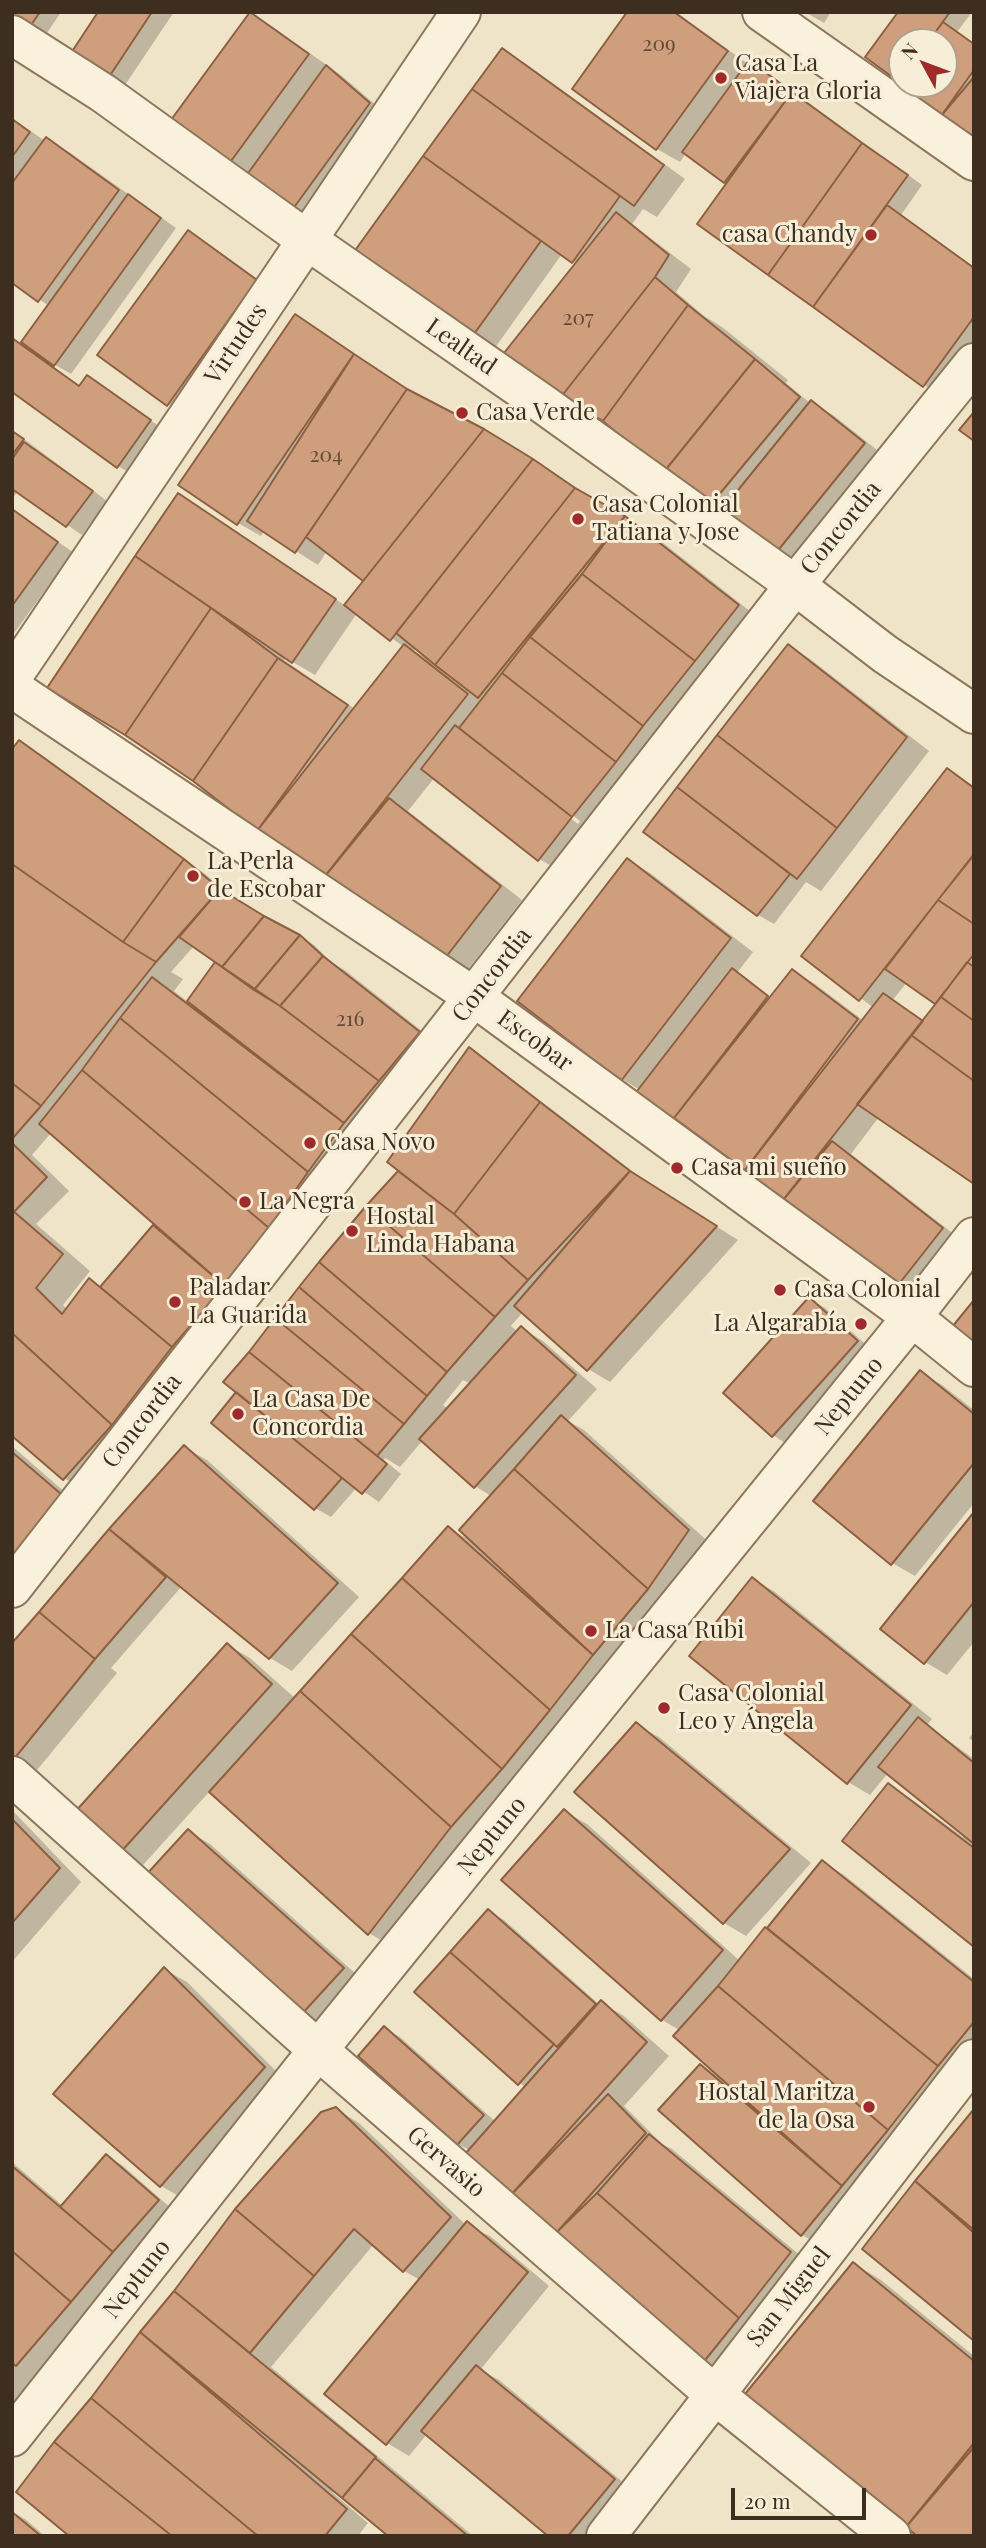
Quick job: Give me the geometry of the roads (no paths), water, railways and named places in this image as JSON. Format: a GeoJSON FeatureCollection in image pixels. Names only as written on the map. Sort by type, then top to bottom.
{"type":"FeatureCollection","features":[{"type":"Feature","properties":{"kind":"street","name":"Virtudes"},"geometry":{"type":"LineString","coordinates":[[12,677],[461,12]]}},
{"type":"Feature","properties":{"kind":"street"},"geometry":{"type":"LineString","coordinates":[[762,12],[974,161]]}},
{"type":"Feature","properties":{"kind":"street","name":"Lealtad"},"geometry":{"type":"LineString","coordinates":[[12,35],[103,93],[307,240],[543,404],[795,585],[885,654],[974,714]]}},
{"type":"Feature","properties":{"kind":"street","name":"Concordia"},"geometry":{"type":"LineString","coordinates":[[12,1588],[795,585],[974,363]]}},
{"type":"Feature","properties":{"kind":"street","name":"Escobar"},"geometry":{"type":"LineString","coordinates":[[12,688],[474,997],[912,1317],[974,1367]]}},
{"type":"Feature","properties":{"kind":"street","name":"Neptuno"},"geometry":{"type":"LineString","coordinates":[[12,2437],[318,2050],[974,1237]]}},
{"type":"Feature","properties":{"kind":"street","name":"Gervasio"},"geometry":{"type":"LineString","coordinates":[[12,1776],[318,2050],[714,2394],[891,2536]]}},
{"type":"Feature","properties":{"kind":"street","name":"San Miguel"},"geometry":{"type":"LineString","coordinates":[[606,2536],[974,2059]]}},
{"type":"Feature","properties":{"kind":"place","name":"Casa La Viajera Gloria"},"geometry":{"type":"Point","coordinates":[721,78]}},
{"type":"Feature","properties":{"kind":"place","name":"casa Chandy"},"geometry":{"type":"Point","coordinates":[871,235]}},
{"type":"Feature","properties":{"kind":"place","name":"Casa Verde"},"geometry":{"type":"Point","coordinates":[462,413]}},
{"type":"Feature","properties":{"kind":"place","name":"Casa Colonial Tatiana y Jose"},"geometry":{"type":"Point","coordinates":[578,519]}},
{"type":"Feature","properties":{"kind":"place","name":"La Perla de Escobar"},"geometry":{"type":"Point","coordinates":[193,876]}},
{"type":"Feature","properties":{"kind":"place","name":"Casa Novo"},"geometry":{"type":"Point","coordinates":[310,1143]}},
{"type":"Feature","properties":{"kind":"place","name":"Casa mi sueño"},"geometry":{"type":"Point","coordinates":[677,1168]}},
{"type":"Feature","properties":{"kind":"place","name":"La Negra"},"geometry":{"type":"Point","coordinates":[245,1202]}},
{"type":"Feature","properties":{"kind":"place","name":"Hostal Linda Habana"},"geometry":{"type":"Point","coordinates":[352,1231]}},
{"type":"Feature","properties":{"kind":"place","name":"Casa Colonial"},"geometry":{"type":"Point","coordinates":[780,1290]}},
{"type":"Feature","properties":{"kind":"place","name":"Paladar La Guarida"},"geometry":{"type":"Point","coordinates":[175,1302]}},
{"type":"Feature","properties":{"kind":"place","name":"La Algarabía"},"geometry":{"type":"Point","coordinates":[861,1324]}},
{"type":"Feature","properties":{"kind":"place","name":"La Casa De Concordia"},"geometry":{"type":"Point","coordinates":[238,1414]}},
{"type":"Feature","properties":{"kind":"place","name":"La Casa Rubi"},"geometry":{"type":"Point","coordinates":[591,1631]}},
{"type":"Feature","properties":{"kind":"place","name":"Casa Colonial Leo y Ángela"},"geometry":{"type":"Point","coordinates":[664,1708]}},
{"type":"Feature","properties":{"kind":"place","name":"Hostal Maritza de la Osa"},"geometry":{"type":"Point","coordinates":[869,2107]}}]}
